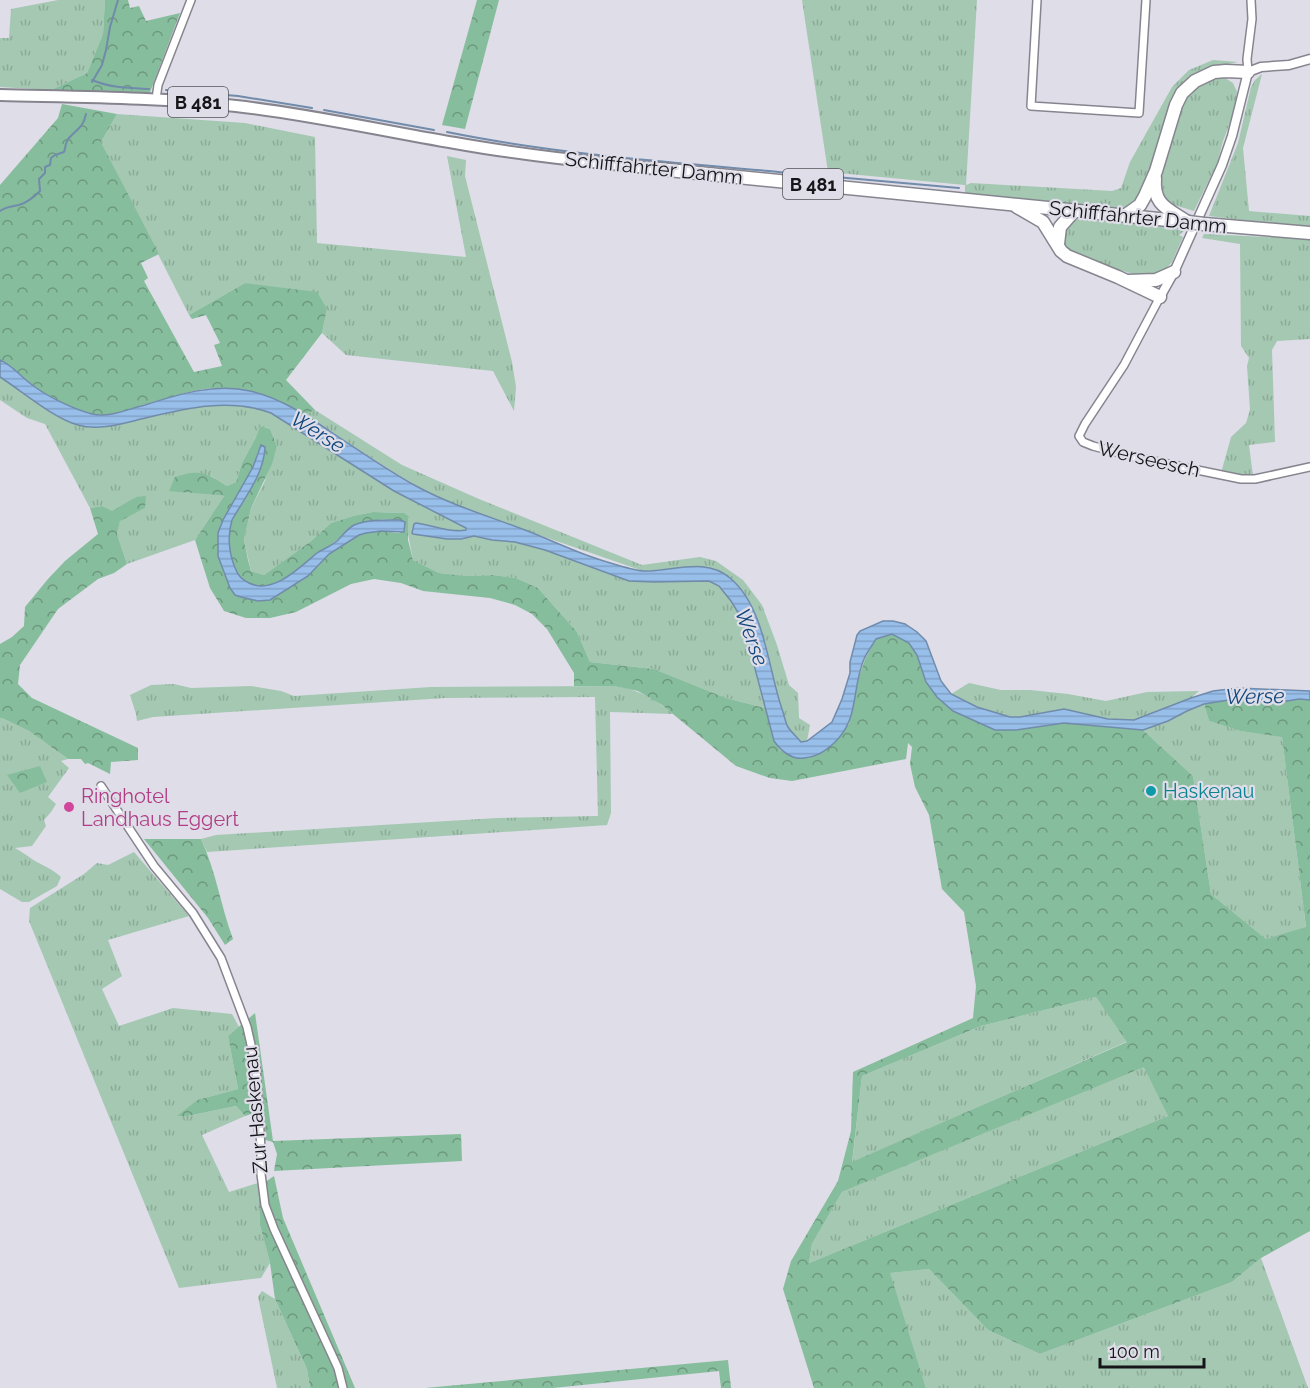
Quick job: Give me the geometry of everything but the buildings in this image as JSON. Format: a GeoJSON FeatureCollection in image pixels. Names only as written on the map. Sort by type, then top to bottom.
{"type":"FeatureCollection","features":[{"type":"Feature","properties":{"kind":"highway","name":"B 481"},"geometry":{"type":"LineString","coordinates":[[1125,215],[1140,205],[1145,196],[1156,171],[1176,105],[1182,93],[1195,81],[1215,72],[1248,72]]}},
{"type":"Feature","properties":{"kind":"highway","name":"Schifffahrter Damm"},"geometry":{"type":"LineString","coordinates":[[658,169],[1310,233]]}},
{"type":"Feature","properties":{"kind":"highway","name":"B 481"},"geometry":{"type":"LineString","coordinates":[[1156,171],[1155,194],[1160,203],[1188,222]]}},
{"type":"Feature","properties":{"kind":"highway","name":"B 481"},"geometry":{"type":"LineString","coordinates":[[1010,204],[1043,222],[1061,251],[1067,256],[1160,297]]}},
{"type":"Feature","properties":{"kind":"highway"},"geometry":{"type":"LineString","coordinates":[[1058,244],[1060,227],[1075,210]]}},
{"type":"Feature","properties":{"kind":"highway","name":"B 481"},"geometry":{"type":"LineString","coordinates":[[1127,282],[1156,279],[1174,272]]}},
{"type":"Feature","properties":{"kind":"main road","name":"Schifffahrter Damm"},"geometry":{"type":"LineString","coordinates":[[0,95],[156,99],[236,106],[507,152],[658,169]]}},
{"type":"Feature","properties":{"kind":"street"},"geometry":{"type":"LineString","coordinates":[[156,99],[159,85],[191,0]]}},
{"type":"Feature","properties":{"kind":"street"},"geometry":{"type":"LineString","coordinates":[[1037,0],[1030,106],[1139,113],[1146,0]]}},
{"type":"Feature","properties":{"kind":"street"},"geometry":{"type":"LineString","coordinates":[[1160,297],[1174,272],[1222,165],[1232,136],[1248,72],[1251,0]]}},
{"type":"Feature","properties":{"kind":"street"},"geometry":{"type":"LineString","coordinates":[[1248,72],[1261,67],[1289,65],[1310,58]]}},
{"type":"Feature","properties":{"kind":"street","name":"Werseesch"},"geometry":{"type":"LineString","coordinates":[[1160,297],[1124,365],[1085,424],[1079,436],[1083,442],[1134,457],[1240,479],[1310,467]]}},
{"type":"Feature","properties":{"kind":"street","name":"Zur Haskenau"},"geometry":{"type":"LineString","coordinates":[[101,786],[154,866],[193,913],[221,958],[247,1027],[256,1067],[261,1174],[265,1205],[338,1368],[343,1388]]}},
{"type":"Feature","properties":{"kind":"green space"},"geometry":{"type":"Polygon","coordinates":[[[58,0],[105,0],[103,34],[87,73],[51,90],[0,87],[0,38],[9,38],[11,9],[58,0]]]}},
{"type":"Feature","properties":{"kind":"green space"},"geometry":{"type":"Polygon","coordinates":[[[105,0],[128,0],[130,8],[139,6],[146,21],[180,13],[149,95],[51,90],[87,73],[103,34],[105,0]]]}},
{"type":"Feature","properties":{"kind":"green space"},"geometry":{"type":"Polygon","coordinates":[[[477,0],[499,0],[465,129],[442,125],[477,0]]]}},
{"type":"Feature","properties":{"kind":"green space"},"geometry":{"type":"Polygon","coordinates":[[[802,0],[977,0],[966,185],[971,183],[1112,191],[1121,188],[1130,162],[1172,87],[1189,70],[1213,60],[1238,62],[1204,71],[1178,90],[1169,106],[1146,183],[1135,204],[1121,209],[965,193],[965,185],[828,172],[802,0]]]}},
{"type":"Feature","properties":{"kind":"green space"},"geometry":{"type":"Polygon","coordinates":[[[1262,74],[1243,148],[1249,211],[1310,216],[1310,229],[1209,216],[1238,143],[1251,87],[1262,74]]]}},
{"type":"Feature","properties":{"kind":"green space"},"geometry":{"type":"Polygon","coordinates":[[[1225,78],[1233,83],[1237,92],[1234,112],[1217,164],[1194,211],[1174,205],[1164,197],[1159,186],[1161,171],[1181,104],[1198,84],[1225,78]]]}},
{"type":"Feature","properties":{"kind":"green space"},"geometry":{"type":"Polygon","coordinates":[[[62,104],[117,114],[101,142],[159,254],[141,263],[148,278],[144,281],[194,372],[222,366],[214,345],[220,343],[206,315],[192,319],[189,315],[245,283],[317,292],[327,309],[322,333],[286,380],[315,410],[304,415],[263,396],[241,390],[209,388],[113,414],[100,415],[69,406],[51,397],[0,360],[0,185],[58,118],[62,104]]]}},
{"type":"Feature","properties":{"kind":"green space"},"geometry":{"type":"Polygon","coordinates":[[[117,114],[245,123],[315,137],[317,243],[466,257],[447,156],[466,160],[465,176],[512,362],[516,387],[514,411],[493,371],[346,355],[322,333],[327,309],[245,283],[189,315],[101,142],[117,114]]]}},
{"type":"Feature","properties":{"kind":"green space"},"geometry":{"type":"Polygon","coordinates":[[[1077,219],[1184,231],[1179,235],[1183,237],[1172,262],[1165,270],[1157,275],[1137,275],[1106,266],[1069,251],[1063,241],[1063,232],[1068,224],[1077,219]]]}},
{"type":"Feature","properties":{"kind":"green space"},"geometry":{"type":"Polygon","coordinates":[[[1204,234],[1310,239],[1310,339],[1277,341],[1272,350],[1275,442],[1249,445],[1253,476],[1221,473],[1231,437],[1246,423],[1250,410],[1247,366],[1249,358],[1241,346],[1240,244],[1202,238],[1204,234]]]}},
{"type":"Feature","properties":{"kind":"green space"},"geometry":{"type":"Polygon","coordinates":[[[0,377],[51,410],[85,427],[113,426],[169,412],[206,406],[244,406],[261,410],[278,417],[394,491],[466,528],[466,530],[454,530],[416,523],[412,528],[413,534],[447,539],[474,536],[515,542],[545,550],[629,581],[709,581],[719,586],[731,600],[742,619],[765,708],[726,698],[654,669],[590,662],[577,632],[538,588],[516,578],[439,573],[413,560],[404,513],[373,512],[331,523],[311,541],[264,575],[251,571],[244,540],[251,508],[264,483],[277,446],[270,429],[260,426],[242,463],[236,482],[227,486],[211,476],[186,493],[224,496],[195,540],[127,564],[117,534],[120,520],[145,508],[136,497],[112,512],[102,506],[90,508],[45,424],[27,418],[0,400],[0,377]]]}},
{"type":"Feature","properties":{"kind":"green space"},"geometry":{"type":"Polygon","coordinates":[[[315,410],[402,465],[642,565],[700,557],[716,561],[743,580],[762,605],[789,685],[798,693],[799,718],[810,725],[807,741],[801,742],[788,728],[777,696],[766,644],[750,604],[699,566],[643,571],[470,511],[427,492],[304,415],[315,410]]]}},
{"type":"Feature","properties":{"kind":"green space"},"geometry":{"type":"Polygon","coordinates":[[[260,426],[270,429],[277,446],[272,464],[251,508],[244,540],[251,571],[264,575],[311,541],[331,523],[373,512],[404,513],[408,516],[408,540],[413,560],[439,573],[516,578],[538,588],[577,632],[590,662],[654,669],[726,698],[765,708],[774,741],[780,750],[797,759],[849,724],[857,683],[865,659],[876,639],[892,634],[909,643],[917,655],[926,682],[937,697],[953,711],[1016,730],[1064,723],[1143,730],[1193,776],[1211,894],[1266,939],[1306,927],[1282,737],[1240,731],[1209,721],[1204,704],[1235,699],[1310,700],[1310,1231],[1261,1258],[1232,1282],[1040,1354],[988,1330],[929,1269],[890,1273],[926,1388],[814,1388],[783,1289],[791,1261],[838,1181],[851,1131],[853,1072],[973,1018],[976,986],[964,912],[942,889],[929,815],[915,787],[910,764],[912,747],[908,743],[906,759],[792,781],[770,778],[736,766],[662,705],[638,691],[614,686],[574,686],[574,673],[547,629],[532,614],[515,605],[490,598],[423,591],[401,583],[374,579],[351,584],[296,612],[270,618],[246,618],[224,611],[210,588],[195,540],[224,496],[169,491],[175,477],[190,473],[208,475],[227,486],[236,482],[242,463],[260,426]],[[265,447],[258,451],[253,467],[220,526],[218,556],[235,595],[258,601],[270,599],[308,576],[329,554],[359,535],[381,531],[399,533],[405,530],[404,522],[399,520],[359,523],[349,528],[335,542],[286,578],[258,586],[247,582],[238,574],[234,564],[229,545],[230,532],[232,520],[258,476],[265,447]],[[1096,997],[981,1026],[862,1076],[852,1162],[1127,1042],[1096,997]],[[1144,1067],[842,1192],[812,1244],[809,1263],[1168,1116],[1144,1067]]]}},
{"type":"Feature","properties":{"kind":"green space"},"geometry":{"type":"Polygon","coordinates":[[[146,496],[145,508],[120,521],[117,534],[127,564],[114,573],[98,579],[58,609],[20,665],[18,684],[32,698],[138,748],[138,760],[111,762],[110,774],[88,763],[85,764],[81,759],[68,759],[29,731],[0,718],[0,644],[24,626],[25,607],[48,579],[65,561],[98,534],[90,508],[102,506],[112,511],[136,497],[146,496]]]}},
{"type":"Feature","properties":{"kind":"green space"},"geometry":{"type":"Polygon","coordinates":[[[969,683],[1001,690],[1030,690],[1106,701],[1147,692],[1199,691],[1191,698],[1134,720],[1010,717],[977,707],[951,694],[969,683]]]}},
{"type":"Feature","properties":{"kind":"green space"},"geometry":{"type":"Polygon","coordinates":[[[174,684],[191,688],[251,686],[281,691],[294,696],[431,687],[614,686],[646,696],[673,714],[610,712],[611,813],[607,825],[207,852],[201,839],[216,835],[497,818],[598,816],[595,697],[445,698],[153,717],[137,721],[130,695],[151,685],[174,684]]]}},
{"type":"Feature","properties":{"kind":"green space"},"geometry":{"type":"Polygon","coordinates":[[[1204,704],[1209,721],[1240,731],[1282,736],[1306,928],[1266,939],[1211,894],[1193,776],[1143,730],[1204,704]]]}},
{"type":"Feature","properties":{"kind":"green space"},"geometry":{"type":"Polygon","coordinates":[[[0,718],[29,731],[68,759],[61,761],[69,768],[48,797],[56,804],[44,820],[46,826],[32,846],[15,848],[61,877],[57,886],[29,902],[22,902],[0,889],[0,718]]]}},
{"type":"Feature","properties":{"kind":"green space"},"geometry":{"type":"Polygon","coordinates":[[[40,766],[47,782],[20,793],[7,775],[40,766]]]}},
{"type":"Feature","properties":{"kind":"green space"},"geometry":{"type":"Polygon","coordinates":[[[144,839],[201,839],[211,864],[233,939],[225,945],[208,918],[144,839]]]}},
{"type":"Feature","properties":{"kind":"green space"},"geometry":{"type":"Polygon","coordinates":[[[134,852],[189,916],[108,940],[122,976],[102,989],[119,1026],[173,1008],[232,1014],[239,1027],[228,1036],[238,1089],[197,1100],[178,1116],[236,1106],[245,1116],[202,1135],[229,1192],[261,1182],[258,1187],[260,1225],[270,1263],[261,1278],[179,1288],[29,921],[30,908],[84,874],[97,863],[108,865],[134,852]]]}},
{"type":"Feature","properties":{"kind":"green space"},"geometry":{"type":"Polygon","coordinates":[[[1096,997],[1128,1041],[852,1163],[862,1076],[981,1026],[1096,997]]]}},
{"type":"Feature","properties":{"kind":"green space"},"geometry":{"type":"Polygon","coordinates":[[[255,1013],[273,1141],[461,1134],[462,1161],[274,1171],[277,1154],[273,1142],[254,1137],[251,1114],[245,1116],[236,1106],[188,1116],[177,1116],[197,1100],[238,1089],[228,1036],[255,1013]]]}},
{"type":"Feature","properties":{"kind":"green space"},"geometry":{"type":"Polygon","coordinates":[[[1145,1066],[1168,1116],[809,1263],[812,1244],[842,1192],[1145,1066]]]}},
{"type":"Feature","properties":{"kind":"green space"},"geometry":{"type":"Polygon","coordinates":[[[274,1176],[283,1218],[355,1388],[310,1388],[307,1369],[275,1299],[270,1263],[260,1225],[258,1187],[274,1176]]]}},
{"type":"Feature","properties":{"kind":"green space"},"geometry":{"type":"Polygon","coordinates":[[[1261,1258],[1308,1388],[926,1388],[889,1273],[929,1269],[988,1330],[1040,1354],[1232,1282],[1261,1258]]]}},
{"type":"Feature","properties":{"kind":"green space"},"geometry":{"type":"Polygon","coordinates":[[[262,1291],[275,1299],[307,1369],[310,1388],[277,1388],[258,1297],[262,1291]]]}},
{"type":"Feature","properties":{"kind":"green space"},"geometry":{"type":"Polygon","coordinates":[[[728,1360],[731,1388],[721,1388],[719,1371],[553,1388],[425,1388],[728,1360]]]}},
{"type":"Feature","properties":{"kind":"water","name":"Werse"},"geometry":{"type":"Polygon","coordinates":[[[0,360],[37,389],[77,409],[99,415],[210,389],[237,389],[262,394],[295,409],[406,480],[456,505],[581,553],[640,571],[700,567],[721,572],[742,590],[751,605],[764,639],[786,723],[801,742],[807,741],[832,722],[850,673],[850,662],[857,635],[860,631],[883,621],[905,624],[926,641],[941,681],[951,694],[977,707],[1010,717],[1064,709],[1108,719],[1134,720],[1213,691],[1238,688],[1310,691],[1310,700],[1235,699],[1204,704],[1143,730],[1064,723],[1016,730],[995,730],[953,711],[937,697],[926,682],[917,655],[909,643],[892,634],[876,639],[865,656],[851,715],[842,735],[820,754],[795,758],[783,751],[774,741],[742,619],[719,586],[709,581],[629,581],[545,550],[515,542],[474,536],[447,539],[413,534],[416,523],[454,530],[466,530],[466,528],[394,491],[271,413],[238,406],[206,406],[110,426],[86,427],[58,417],[0,377],[0,360]]]}},
{"type":"Feature","properties":{"kind":"water"},"geometry":{"type":"Polygon","coordinates":[[[261,445],[265,447],[261,467],[232,520],[230,532],[229,545],[234,564],[238,574],[247,582],[258,586],[286,578],[359,523],[400,520],[405,522],[404,532],[381,531],[359,535],[329,554],[308,576],[270,600],[258,601],[235,595],[218,556],[218,533],[253,467],[261,445]]]}},
{"type":"Feature","properties":{"kind":"waterway"},"geometry":{"type":"LineString","coordinates":[[92,82],[102,65],[118,0]]}},
{"type":"Feature","properties":{"kind":"waterway"},"geometry":{"type":"LineString","coordinates":[[92,80],[113,86],[149,89]]}},
{"type":"Feature","properties":{"kind":"waterway"},"geometry":{"type":"LineString","coordinates":[[166,90],[238,96],[312,108]]}},
{"type":"Feature","properties":{"kind":"waterway"},"geometry":{"type":"LineString","coordinates":[[324,110],[434,130]]}},
{"type":"Feature","properties":{"kind":"waterway"},"geometry":{"type":"LineString","coordinates":[[0,211],[25,203],[40,191],[39,179],[45,173],[45,167],[50,165],[51,158],[64,152],[66,143],[81,125],[86,114]]}},
{"type":"Feature","properties":{"kind":"waterway"},"geometry":{"type":"LineString","coordinates":[[447,132],[588,154],[824,176]]}},
{"type":"Feature","properties":{"kind":"waterway"},"geometry":{"type":"LineString","coordinates":[[836,177],[959,188]]}},
{"type":"Feature","properties":{"kind":"place","name":"Haskenau"},"geometry":{"type":"Point","coordinates":[1151,791]}},
{"type":"Feature","properties":{"kind":"place","name":"Ringhotel Landhaus Eggert"},"geometry":{"type":"Point","coordinates":[69,807]}}]}
